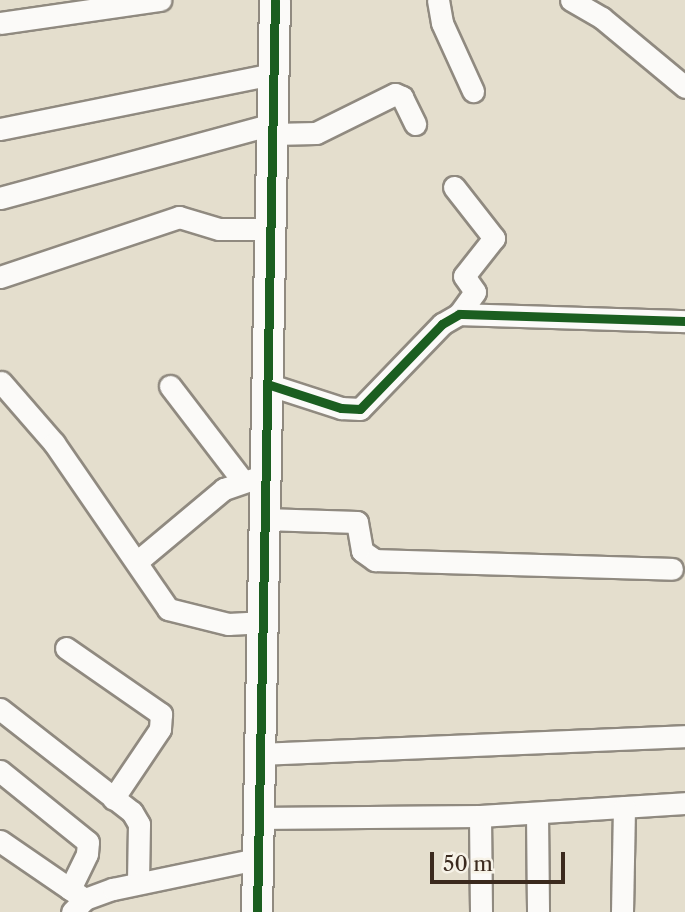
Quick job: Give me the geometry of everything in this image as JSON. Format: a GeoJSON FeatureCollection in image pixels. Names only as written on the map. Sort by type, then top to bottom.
{"type":"FeatureCollection","features":[{"type":"Feature","properties":{"kind":"street"},"geometry":{"type":"LineString","coordinates":[[0,23],[70,7],[160,0]]}},
{"type":"Feature","properties":{"kind":"street"},"geometry":{"type":"LineString","coordinates":[[254,478],[278,388],[271,229],[282,132],[273,74],[275,0]]}},
{"type":"Feature","properties":{"kind":"street"},"geometry":{"type":"LineString","coordinates":[[438,0],[442,23],[473,91]]}},
{"type":"Feature","properties":{"kind":"street"},"geometry":{"type":"LineString","coordinates":[[571,0],[602,18],[685,87]]}},
{"type":"Feature","properties":{"kind":"street"},"geometry":{"type":"LineString","coordinates":[[0,129],[273,74]]}},
{"type":"Feature","properties":{"kind":"street"},"geometry":{"type":"LineString","coordinates":[[0,198],[282,132],[325,130],[395,94],[402,97],[415,124]]}},
{"type":"Feature","properties":{"kind":"street"},"geometry":{"type":"LineString","coordinates":[[278,388],[359,410],[442,324],[459,314],[475,292],[464,276],[494,238],[454,187]]}},
{"type":"Feature","properties":{"kind":"street"},"geometry":{"type":"LineString","coordinates":[[0,276],[179,216],[219,229],[271,229]]}},
{"type":"Feature","properties":{"kind":"street"},"geometry":{"type":"LineString","coordinates":[[459,314],[685,321]]}},
{"type":"Feature","properties":{"kind":"street"},"geometry":{"type":"LineString","coordinates":[[1,382],[54,443],[139,561],[172,612],[228,624],[261,622]]}},
{"type":"Feature","properties":{"kind":"street"},"geometry":{"type":"LineString","coordinates":[[170,386],[254,478],[276,519],[261,622],[272,753],[271,818],[256,859],[257,912]]}},
{"type":"Feature","properties":{"kind":"street"},"geometry":{"type":"LineString","coordinates":[[139,561],[224,489],[254,478]]}},
{"type":"Feature","properties":{"kind":"street"},"geometry":{"type":"LineString","coordinates":[[276,519],[357,522],[362,551],[375,560],[672,569]]}},
{"type":"Feature","properties":{"kind":"street"},"geometry":{"type":"LineString","coordinates":[[66,648],[161,714],[160,730],[113,799]]}},
{"type":"Feature","properties":{"kind":"street"},"geometry":{"type":"LineString","coordinates":[[0,709],[132,812],[139,824],[138,883]]}},
{"type":"Feature","properties":{"kind":"street"},"geometry":{"type":"LineString","coordinates":[[272,753],[685,736]]}},
{"type":"Feature","properties":{"kind":"street"},"geometry":{"type":"LineString","coordinates":[[0,771],[88,842],[76,900]]}},
{"type":"Feature","properties":{"kind":"street"},"geometry":{"type":"LineString","coordinates":[[271,818],[537,814],[685,803]]}},
{"type":"Feature","properties":{"kind":"street"},"geometry":{"type":"LineString","coordinates":[[622,912],[624,807]]}},
{"type":"Feature","properties":{"kind":"street"},"geometry":{"type":"LineString","coordinates":[[537,814],[538,912]]}},
{"type":"Feature","properties":{"kind":"street"},"geometry":{"type":"LineString","coordinates":[[480,816],[481,912]]}},
{"type":"Feature","properties":{"kind":"street"},"geometry":{"type":"LineString","coordinates":[[0,841],[76,900]]}},
{"type":"Feature","properties":{"kind":"street"},"geometry":{"type":"LineString","coordinates":[[76,900],[138,883],[256,859]]}},
{"type":"Feature","properties":{"kind":"cycle path"},"geometry":{"type":"LineString","coordinates":[[257,912],[275,0]]}},
{"type":"Feature","properties":{"kind":"cycle path"},"geometry":{"type":"LineString","coordinates":[[267,384],[341,408],[360,409],[442,324],[459,314],[685,321]]}}]}
